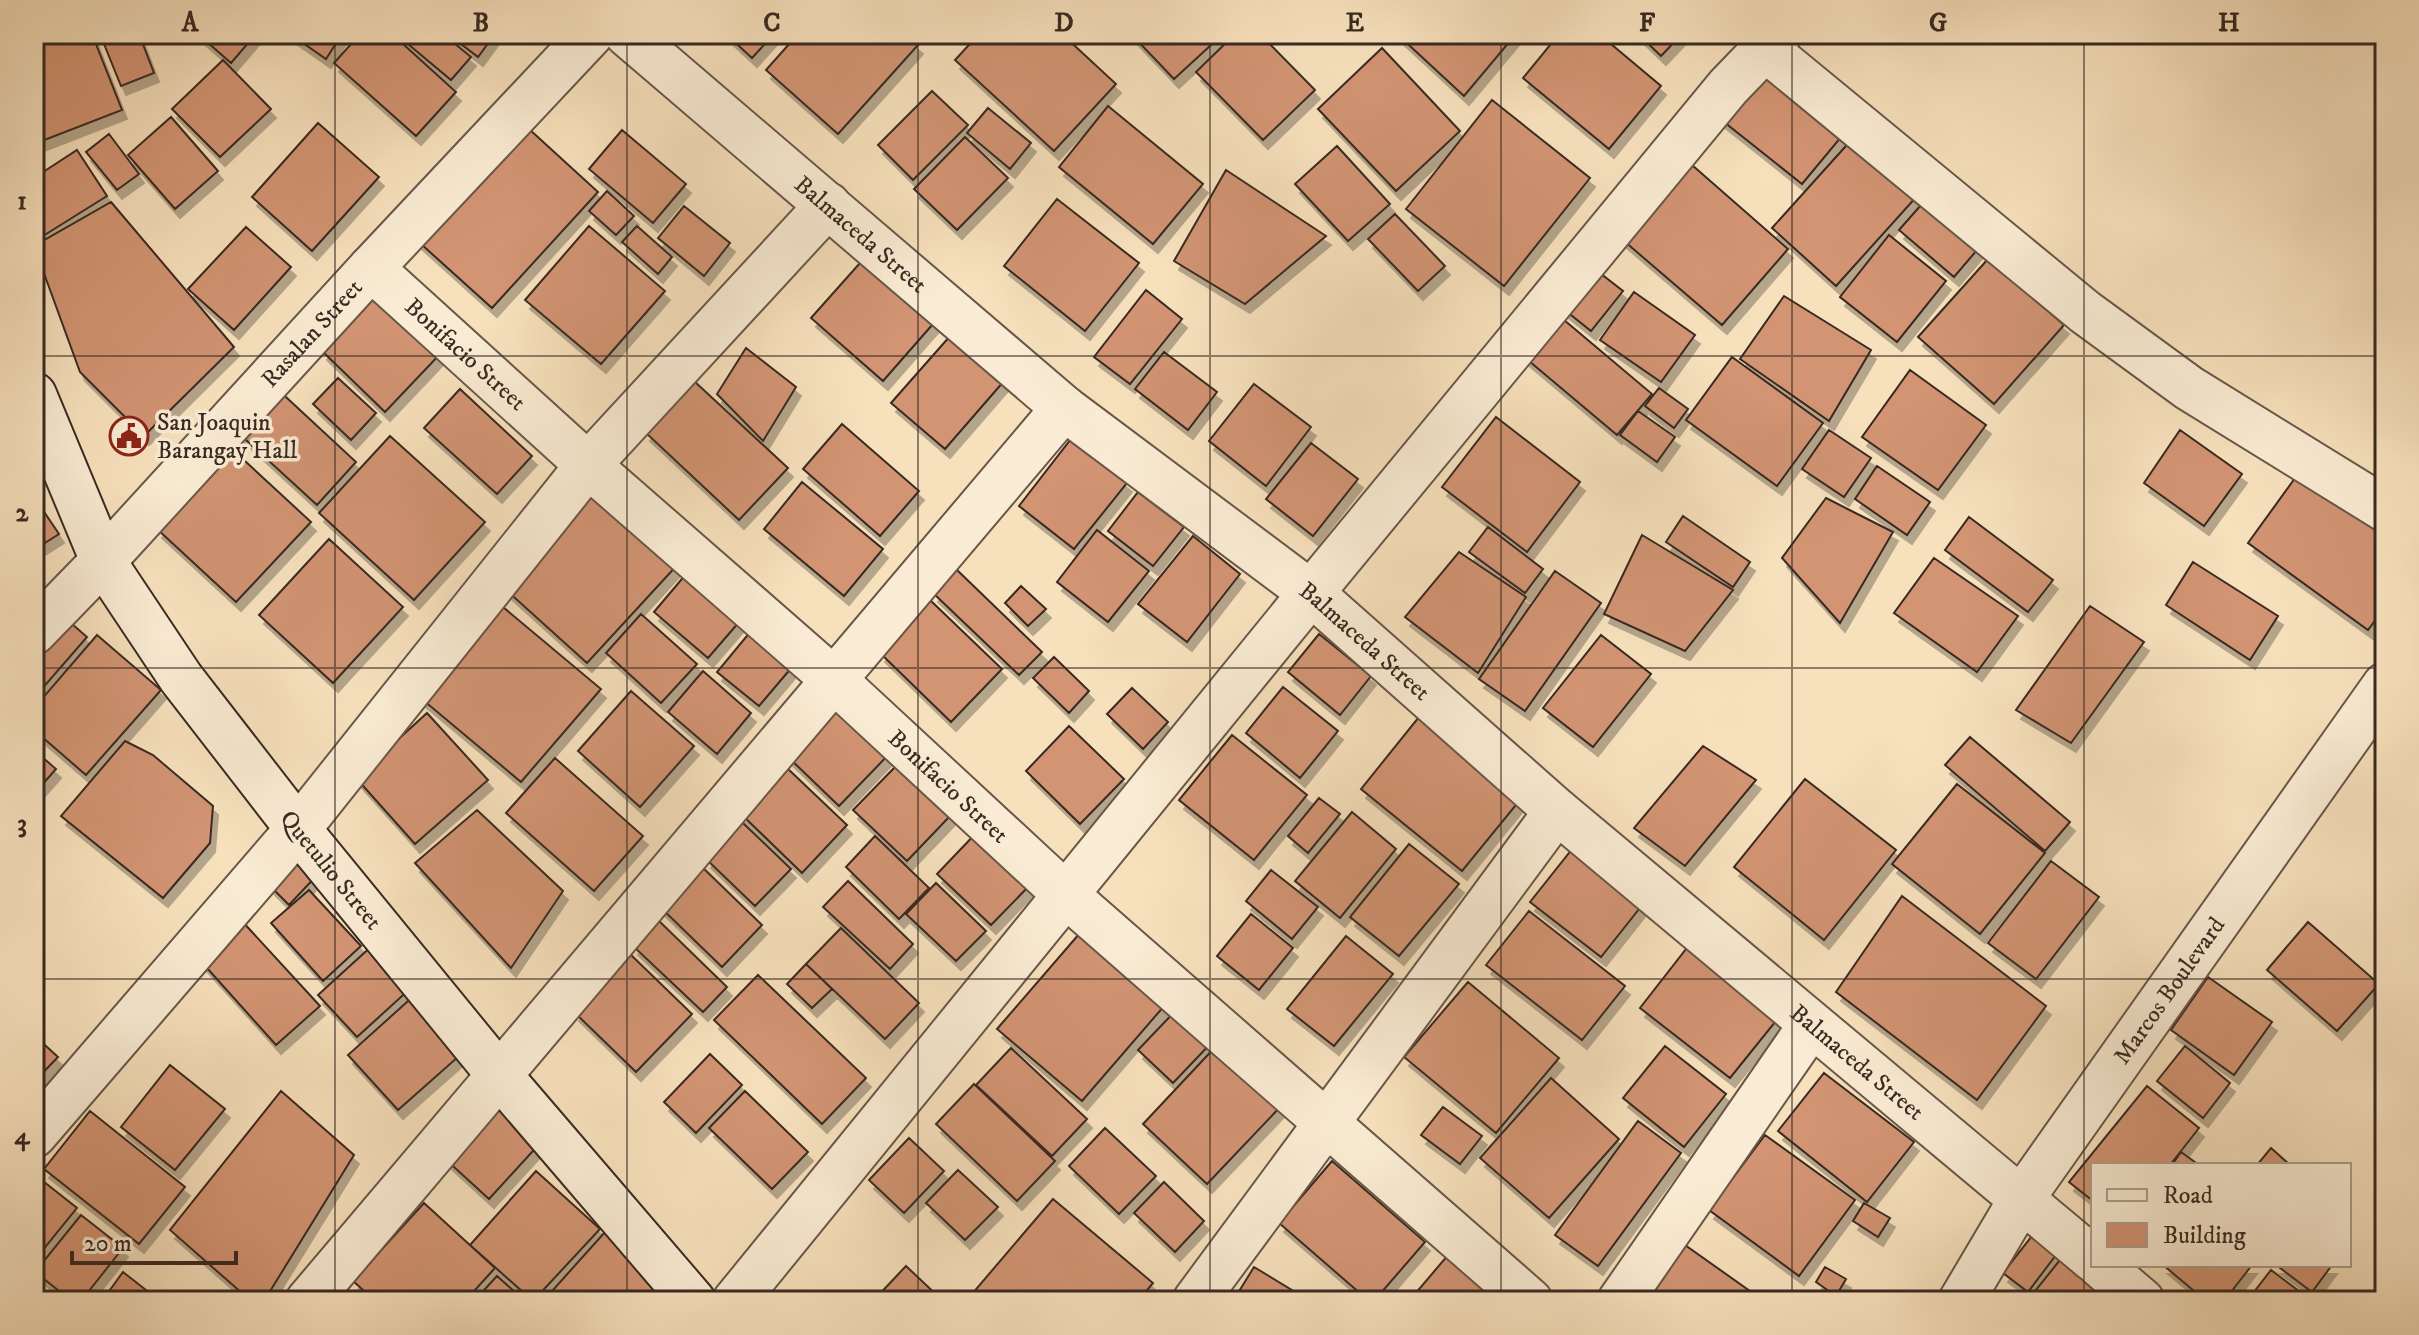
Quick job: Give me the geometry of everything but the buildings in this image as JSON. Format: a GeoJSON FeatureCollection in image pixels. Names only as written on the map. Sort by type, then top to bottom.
{"type":"FeatureCollection","features":[{"type":"Feature","properties":{"kind":"street","name":"Rasalan Street"},"geometry":{"type":"LineString","coordinates":[[34,632],[591,34]]}},
{"type":"Feature","properties":{"kind":"street","name":"Balmaceda Street"},"geometry":{"type":"LineString","coordinates":[[627,34],[1064,408],[1311,593],[1557,811],[2091,1257]]}},
{"type":"Feature","properties":{"kind":"street"},"geometry":{"type":"LineString","coordinates":[[735,1301],[1311,593],[1728,87],[1771,41],[2085,312],[2189,388],[2385,509]]}},
{"type":"Feature","properties":{"kind":"street"},"geometry":{"type":"LineString","coordinates":[[34,1135],[298,829],[588,465],[828,205]]}},
{"type":"Feature","properties":{"kind":"street","name":"Bonifacio Street"},"geometry":{"type":"LineString","coordinates":[[371,268],[588,465],[833,679],[1065,894],[1530,1301]]}},
{"type":"Feature","properties":{"kind":"street","name":"Quetulio Street"},"geometry":{"type":"LineString","coordinates":[[34,395],[103,561],[181,678],[298,829],[500,1076],[693,1301]]}},
{"type":"Feature","properties":{"kind":"street"},"geometry":{"type":"LineString","coordinates":[[308,1301],[1064,408]]}},
{"type":"Feature","properties":{"kind":"street","name":"Marcos Boulevard"},"geometry":{"type":"LineString","coordinates":[[1961,1301],[2022,1198],[2385,685]]}},
{"type":"Feature","properties":{"kind":"street"},"geometry":{"type":"LineString","coordinates":[[1195,1301],[1557,811]]}},
{"type":"Feature","properties":{"kind":"street"},"geometry":{"type":"LineString","coordinates":[[1620,1301],[1811,1025]]}},
{"type":"Feature","properties":{"kind":"street"},"geometry":{"type":"LineString","coordinates":[[2102,1267],[2142,1301]]}},
{"type":"Feature","properties":{"kind":"place","name":"San Joaquin Barangay Hall"},"geometry":{"type":"Point","coordinates":[129,436]}}]}
